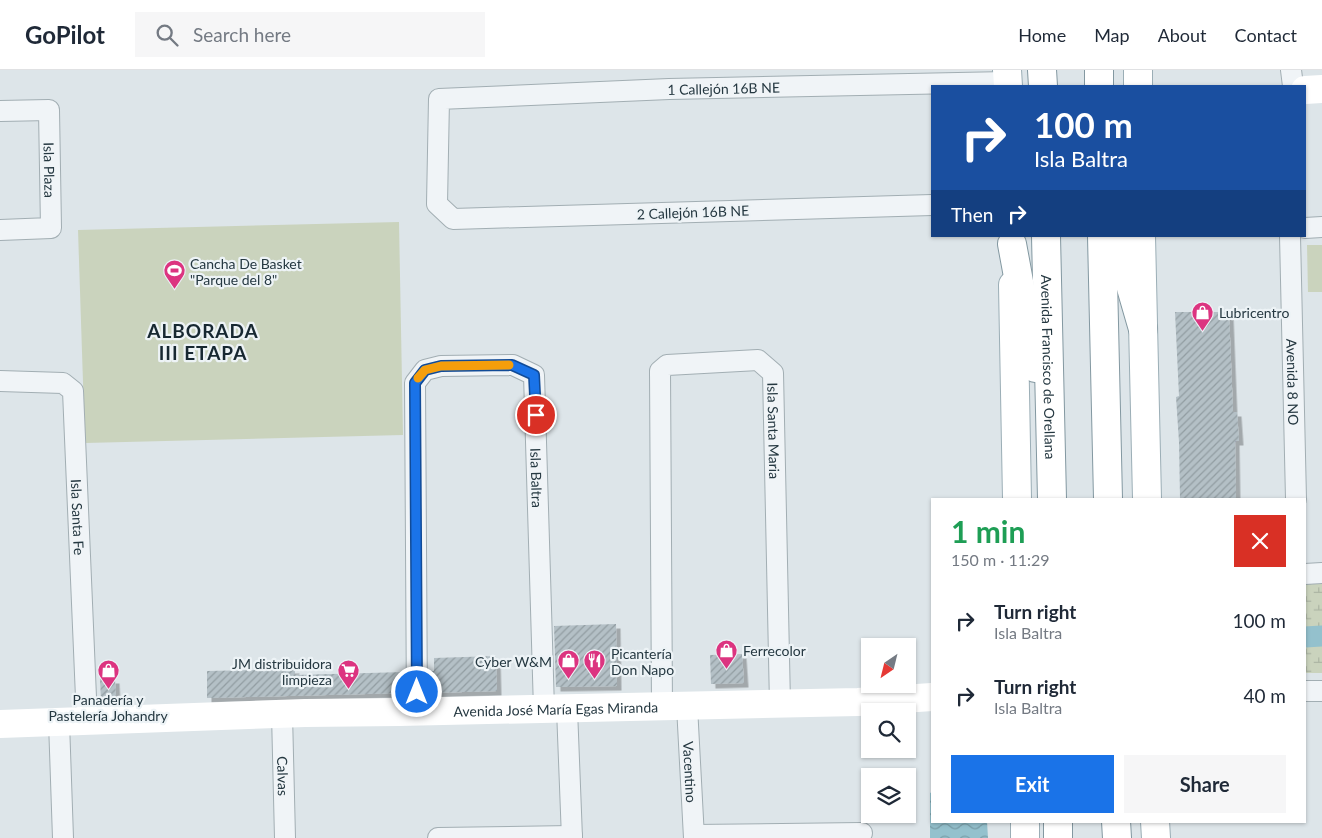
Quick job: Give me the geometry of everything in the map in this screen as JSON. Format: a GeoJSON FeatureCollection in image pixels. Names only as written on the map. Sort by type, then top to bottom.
{"type":"FeatureCollection","features":[{"type":"Feature","properties":{"kind":"main road"},"geometry":{"type":"LineString","coordinates":[[1042,70],[1043,85]]}},
{"type":"Feature","properties":{"kind":"main road"},"geometry":{"type":"LineString","coordinates":[[1099,70],[1099,85]]}},
{"type":"Feature","properties":{"kind":"main road"},"geometry":{"type":"LineString","coordinates":[[1138,70],[1138,85]]}},
{"type":"Feature","properties":{"kind":"main road"},"geometry":{"type":"LineString","coordinates":[[1306,90],[1322,89]]}},
{"type":"Feature","properties":{"kind":"main road","name":"Avenida Francisco de Orellana"},"geometry":{"type":"LineString","coordinates":[[1046,237],[1052,498]]}},
{"type":"Feature","properties":{"kind":"main road"},"geometry":{"type":"LineString","coordinates":[[1102,237],[1108,498]]}},
{"type":"Feature","properties":{"kind":"main road"},"geometry":{"type":"LineString","coordinates":[[1116,237],[1143,329]]}},
{"type":"Feature","properties":{"kind":"main road"},"geometry":{"type":"LineString","coordinates":[[1141,237],[1147,498]]}},
{"type":"Feature","properties":{"kind":"main road"},"geometry":{"type":"LineString","coordinates":[[1012,240],[1050,450]]}},
{"type":"Feature","properties":{"kind":"main road"},"geometry":{"type":"LineString","coordinates":[[1012,240],[1017,498]]}},
{"type":"Feature","properties":{"kind":"main road","name":"Avenida José María Egas Miranda"},"geometry":{"type":"LineString","coordinates":[[0,724],[282,714],[858,702],[931,697]]}},
{"type":"Feature","properties":{"kind":"main road"},"geometry":{"type":"LineString","coordinates":[[1025,823],[1025,838]]}},
{"type":"Feature","properties":{"kind":"main road"},"geometry":{"type":"LineString","coordinates":[[1058,823],[1058,838]]}},
{"type":"Feature","properties":{"kind":"main road"},"geometry":{"type":"LineString","coordinates":[[1116,823],[1117,838]]}},
{"type":"Feature","properties":{"kind":"main road"},"geometry":{"type":"LineString","coordinates":[[1155,823],[1156,838]]}},
{"type":"Feature","properties":{"kind":"street"},"geometry":{"type":"LineString","coordinates":[[1291,70],[1293,85]]}},
{"type":"Feature","properties":{"kind":"street","name":"1 Callejón 16B NE"},"geometry":{"type":"LineString","coordinates":[[453,219],[438,204],[439,99],[668,89],[1007,79]]}},
{"type":"Feature","properties":{"kind":"street","name":"Isla Plaza"},"geometry":{"type":"LineString","coordinates":[[0,111],[49,110],[51,228],[0,230]]}},
{"type":"Feature","properties":{"kind":"street","name":"2 Callejón 16B NE"},"geometry":{"type":"LineString","coordinates":[[453,219],[931,205]]}},
{"type":"Feature","properties":{"kind":"street"},"geometry":{"type":"LineString","coordinates":[[1306,228],[1322,227]]}},
{"type":"Feature","properties":{"kind":"street","name":"Avenida 8 NO"},"geometry":{"type":"LineString","coordinates":[[1290,237],[1296,498]]}},
{"type":"Feature","properties":{"kind":"street","name":"Isla Santa Maria"},"geometry":{"type":"LineString","coordinates":[[675,706],[660,371],[667,365],[758,360],[774,372],[780,704]]}},
{"type":"Feature","properties":{"kind":"street","name":"Isla Baltra"},"geometry":{"type":"LineString","coordinates":[[417,712],[415,383],[425,370],[441,366],[512,365],[534,375],[556,709]]}},
{"type":"Feature","properties":{"kind":"street","name":"Isla Santa Fe"},"geometry":{"type":"LineString","coordinates":[[0,381],[63,383],[73,391],[87,721]]}},
{"type":"Feature","properties":{"kind":"street"},"geometry":{"type":"LineString","coordinates":[[1306,574],[1322,573]]}},
{"type":"Feature","properties":{"kind":"street"},"geometry":{"type":"LineString","coordinates":[[1306,691],[1322,691]]}},
{"type":"Feature","properties":{"kind":"street","name":"Vacentino"},"geometry":{"type":"LineString","coordinates":[[675,706],[694,837]]}},
{"type":"Feature","properties":{"kind":"street"},"geometry":{"type":"LineString","coordinates":[[438,838],[572,837],[556,709]]}},
{"type":"Feature","properties":{"kind":"street","name":"Calvas"},"geometry":{"type":"LineString","coordinates":[[282,714],[284,838]]}},
{"type":"Feature","properties":{"kind":"street"},"geometry":{"type":"LineString","coordinates":[[59,722],[63,838]]}},
{"type":"Feature","properties":{"kind":"street"},"geometry":{"type":"LineString","coordinates":[[694,837],[862,833]]}},
{"type":"Feature","properties":{"kind":"green space"},"geometry":{"type":"Polygon","coordinates":[[[399,222],[403,435],[85,443],[78,230],[399,222]]]}},
{"type":"Feature","properties":{"kind":"green space"},"geometry":{"type":"Polygon","coordinates":[[[1307,245],[1322,245],[1322,292],[1308,292],[1307,245]]]}},
{"type":"Feature","properties":{"kind":"green space"},"geometry":{"type":"Polygon","coordinates":[[[1306,581],[1322,581],[1322,673],[1306,673],[1306,581]]]}},
{"type":"Feature","properties":{"kind":"water"},"geometry":{"type":"Polygon","coordinates":[[[930,793],[931,823],[987,823],[988,838],[930,838],[930,793]]]}},
{"type":"Feature","properties":{"kind":"building"},"geometry":{"type":"Polygon","coordinates":[[[1175,312],[1229,312],[1233,412],[1237,412],[1239,441],[1235,441],[1236,498],[1180,498],[1176,397],[1179,396],[1175,312]]]}},
{"type":"Feature","properties":{"kind":"building"},"geometry":{"type":"Polygon","coordinates":[[[616,624],[617,686],[556,687],[554,626],[616,624]]]}},
{"type":"Feature","properties":{"kind":"building","name":"Ferrecolor"},"geometry":{"type":"Polygon","coordinates":[[[742,654],[744,683],[711,684],[710,655],[742,654]]]}},
{"type":"Feature","properties":{"kind":"building"},"geometry":{"type":"Polygon","coordinates":[[[496,656],[497,691],[429,693],[429,671],[434,671],[434,658],[496,656]]]}},
{"type":"Feature","properties":{"kind":"building"},"geometry":{"type":"Polygon","coordinates":[[[295,669],[295,675],[405,672],[405,693],[207,698],[207,671],[295,669]]]}},
{"type":"Feature","properties":{"kind":"building","name":"Panadería y Pastelería Johandry"},"geometry":{"type":"Polygon","coordinates":[[[100,679],[115,679],[116,700],[101,701],[100,679]]]}},
{"type":"Feature","properties":{"kind":"waterway"},"geometry":{"type":"LineString","coordinates":[[1306,637],[1322,636]]}},
{"type":"Feature","properties":{"kind":"slow traffic"},"geometry":{"type":"LineString","coordinates":[[418,378],[425,370],[441,366],[509,365]]}},
{"type":"Feature","properties":{"kind":"place","name":"Cancha De Basket \"Parque del 8\""},"geometry":{"type":"Point","coordinates":[174,290]}},
{"type":"Feature","properties":{"kind":"place","name":"Lubricentro"},"geometry":{"type":"Point","coordinates":[1203,331]}},
{"type":"Feature","properties":{"kind":"place","name":"Ferrecolor"},"geometry":{"type":"Point","coordinates":[727,669]}},
{"type":"Feature","properties":{"kind":"place","name":"Cyber W&M"},"geometry":{"type":"Point","coordinates":[568,680]}},
{"type":"Feature","properties":{"kind":"place","name":"Picantería Don Napo"},"geometry":{"type":"Point","coordinates":[595,680]}},
{"type":"Feature","properties":{"kind":"place","name":"Panadería y Pastelería Johandry"},"geometry":{"type":"Point","coordinates":[108,690]}},
{"type":"Feature","properties":{"kind":"place","name":"JM distribuidora limpieza"},"geometry":{"type":"Point","coordinates":[348,690]}},
{"type":"Feature","properties":{"kind":"district","name":"ALBORADA III ETAPA"},"geometry":{"type":"Point","coordinates":[203,341]}},
{"type":"Feature","properties":{"kind":"route"},"geometry":{"type":"LineString","coordinates":[[417,692],[415,383],[425,370],[441,366],[512,365],[534,375],[536,415]]}}]}
